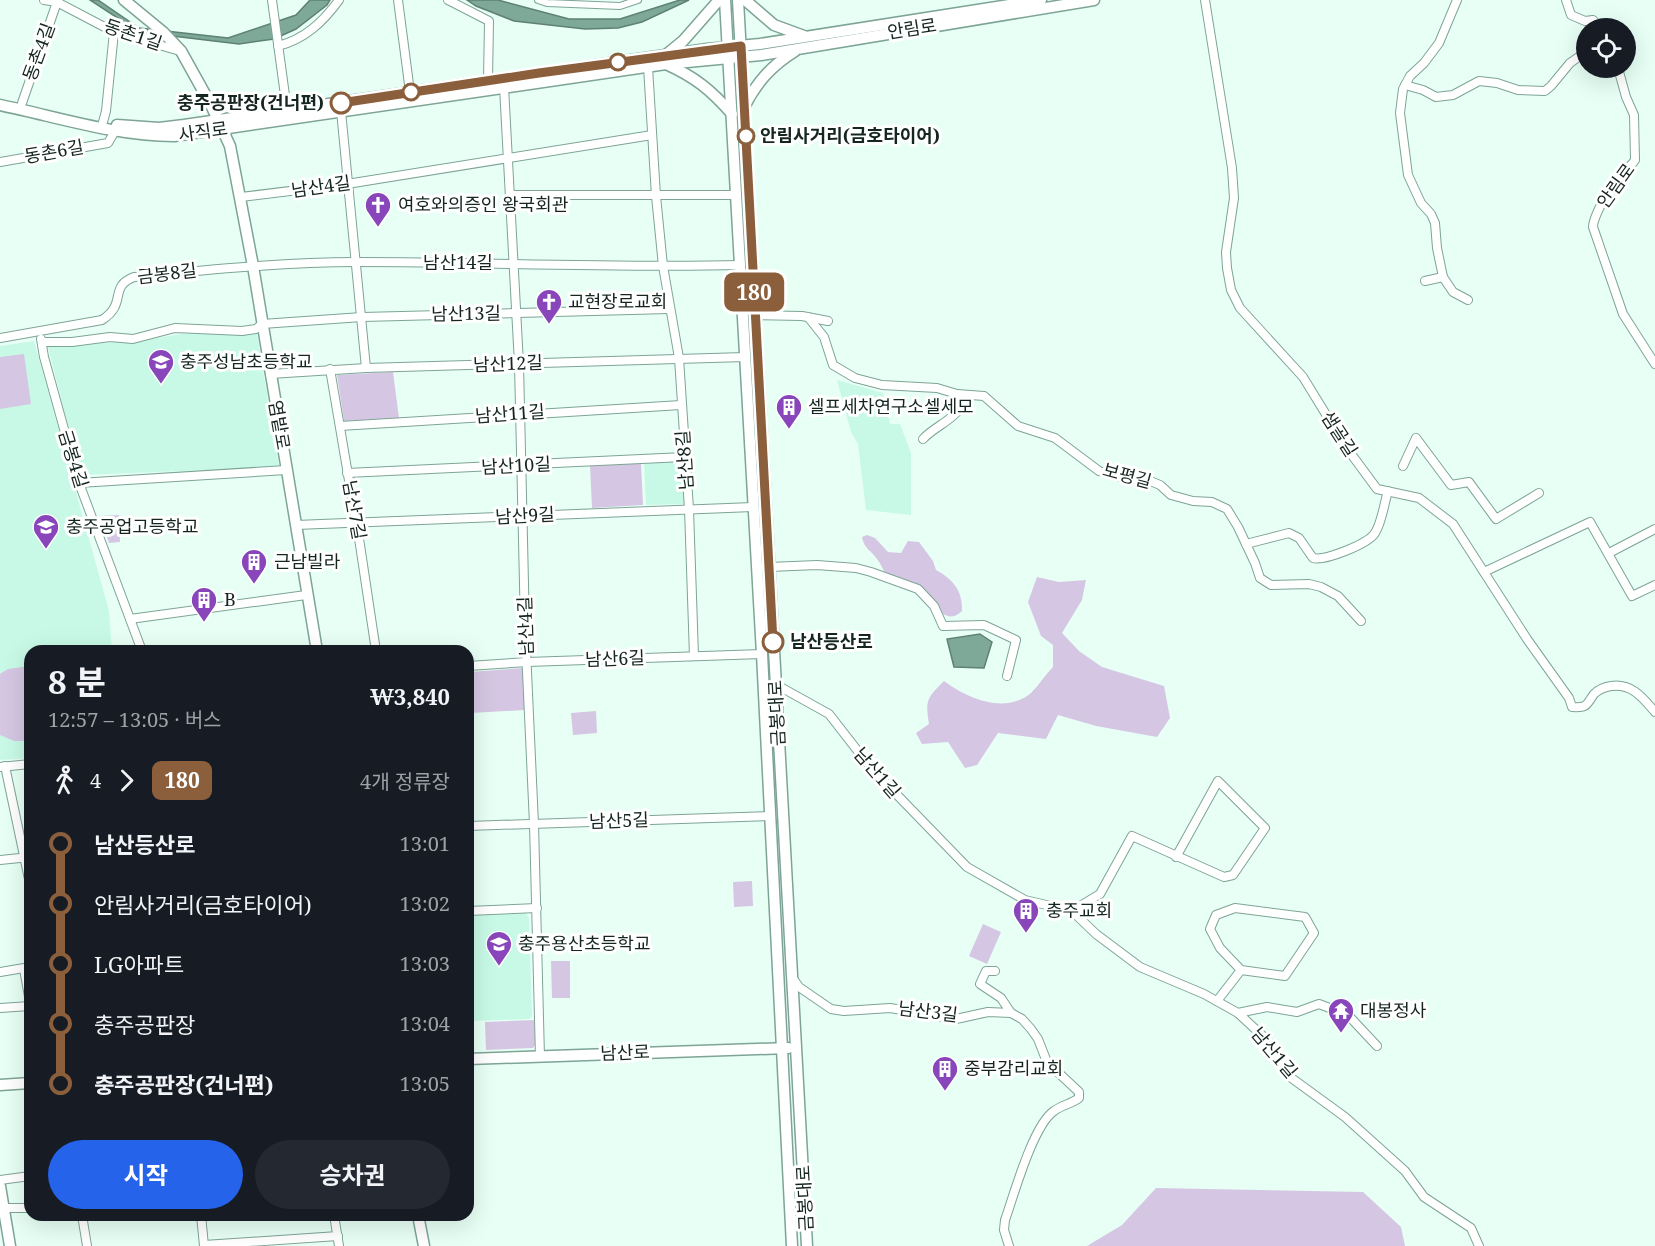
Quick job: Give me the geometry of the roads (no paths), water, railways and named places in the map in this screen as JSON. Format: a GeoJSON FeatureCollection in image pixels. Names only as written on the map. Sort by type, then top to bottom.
{"type":"FeatureCollection","features":[{"type":"Feature","properties":{"kind":"street","name":"동촌1길"},"geometry":{"type":"LineString","coordinates":[[44,0],[55,1],[114,32],[181,51]]}},
{"type":"Feature","properties":{"kind":"street","name":"염밭로"},"geometry":{"type":"LineString","coordinates":[[124,0],[163,32],[181,51],[230,146],[253,266],[316,645]]}},
{"type":"Feature","properties":{"kind":"street"},"geometry":{"type":"LineString","coordinates":[[272,0],[287,110]]}},
{"type":"Feature","properties":{"kind":"street"},"geometry":{"type":"LineString","coordinates":[[278,46],[291,42],[314,29],[339,0]]}},
{"type":"Feature","properties":{"kind":"street"},"geometry":{"type":"LineString","coordinates":[[398,0],[410,92]]}},
{"type":"Feature","properties":{"kind":"street"},"geometry":{"type":"LineString","coordinates":[[448,0],[489,21],[488,80]]}},
{"type":"Feature","properties":{"kind":"street"},"geometry":{"type":"LineString","coordinates":[[538,0],[547,3],[620,6],[638,0]]}},
{"type":"Feature","properties":{"kind":"street"},"geometry":{"type":"LineString","coordinates":[[719,0],[666,60],[691,75],[719,99],[732,114]]}},
{"type":"Feature","properties":{"kind":"street","name":"금봉대로"},"geometry":{"type":"LineString","coordinates":[[724,0],[737,195],[792,1246]]}},
{"type":"Feature","properties":{"kind":"street","name":"금봉대로"},"geometry":{"type":"LineString","coordinates":[[738,0],[807,1246]]}},
{"type":"Feature","properties":{"kind":"street"},"geometry":{"type":"LineString","coordinates":[[744,108],[756,85],[779,61],[802,42],[774,25],[745,0]]}},
{"type":"Feature","properties":{"kind":"street","name":"안림로"},"geometry":{"type":"LineString","coordinates":[[728,53],[1041,0]]}},
{"type":"Feature","properties":{"kind":"street","name":"안림로"},"geometry":{"type":"LineString","coordinates":[[802,42],[1094,0]]}},
{"type":"Feature","properties":{"kind":"street","name":"샘골길"},"geometry":{"type":"LineString","coordinates":[[1205,0],[1232,168],[1234,198],[1226,252],[1227,268],[1231,290],[1240,308],[1303,377],[1346,447],[1377,489],[1419,498],[1453,524],[1527,639],[1569,698],[1572,707],[1580,708],[1590,703],[1594,694],[1602,688],[1622,686],[1634,690],[1655,712]]}},
{"type":"Feature","properties":{"kind":"street"},"geometry":{"type":"LineString","coordinates":[[1457,0],[1440,43],[1410,76],[1405,85],[1400,113],[1408,176],[1421,203],[1431,214],[1435,224],[1443,277],[1453,292],[1468,300]]}},
{"type":"Feature","properties":{"kind":"street"},"geometry":{"type":"LineString","coordinates":[[1566,0],[1567,9],[1571,15],[1578,18]]}},
{"type":"Feature","properties":{"kind":"street","name":"동촌4길"},"geometry":{"type":"LineString","coordinates":[[22,103],[55,1]]}},
{"type":"Feature","properties":{"kind":"street"},"geometry":{"type":"LineString","coordinates":[[103,122],[114,32]]}},
{"type":"Feature","properties":{"kind":"street","name":"사직로"},"geometry":{"type":"LineString","coordinates":[[0,98],[103,122],[159,128],[221,125],[341,111],[504,82],[728,53]]}},
{"type":"Feature","properties":{"kind":"street"},"geometry":{"type":"LineString","coordinates":[[1405,85],[1423,90],[1436,97],[1453,95],[1479,81],[1497,83],[1518,90],[1545,91],[1576,59]]}},
{"type":"Feature","properties":{"kind":"street","name":"사직로"},"geometry":{"type":"LineString","coordinates":[[0,105],[115,131],[146,136],[165,136],[287,110],[488,80],[504,82],[648,66],[666,60]]}},
{"type":"Feature","properties":{"kind":"street"},"geometry":{"type":"LineString","coordinates":[[648,66],[663,266]]}},
{"type":"Feature","properties":{"kind":"street","name":"안림로"},"geometry":{"type":"LineString","coordinates":[[1621,78],[1634,115],[1635,160],[1633,165],[1619,176],[1599,208],[1593,220],[1593,227],[1623,314],[1655,364]]}},
{"type":"Feature","properties":{"kind":"street","name":"남산4길"},"geometry":{"type":"LineString","coordinates":[[504,82],[523,466],[540,1057]]}},
{"type":"Feature","properties":{"kind":"street"},"geometry":{"type":"LineString","coordinates":[[341,111],[366,368]]}},
{"type":"Feature","properties":{"kind":"street","name":"동촌6길"},"geometry":{"type":"LineString","coordinates":[[0,162],[108,143],[115,131]]}},
{"type":"Feature","properties":{"kind":"street","name":"남산4길"},"geometry":{"type":"LineString","coordinates":[[241,197],[347,184],[652,135]]}},
{"type":"Feature","properties":{"kind":"street"},"geometry":{"type":"LineString","coordinates":[[511,195],[737,195]]}},
{"type":"Feature","properties":{"kind":"street","name":"남산14길"},"geometry":{"type":"LineString","coordinates":[[253,266],[355,262],[740,265]]}},
{"type":"Feature","properties":{"kind":"street","name":"금봉8길"},"geometry":{"type":"LineString","coordinates":[[0,338],[102,320],[114,310],[118,303],[120,286],[126,280],[134,277],[253,266]]}},
{"type":"Feature","properties":{"kind":"street","name":"남산8길"},"geometry":{"type":"LineString","coordinates":[[663,266],[679,358],[689,509],[694,656]]}},
{"type":"Feature","properties":{"kind":"street"},"geometry":{"type":"LineString","coordinates":[[1425,281],[1443,277]]}},
{"type":"Feature","properties":{"kind":"street","name":"남산13길"},"geometry":{"type":"LineString","coordinates":[[42,342],[72,342],[110,337],[134,339],[175,328],[242,331],[256,329],[262,324],[362,317],[669,309]]}},
{"type":"Feature","properties":{"kind":"street"},"geometry":{"type":"LineString","coordinates":[[755,315],[808,317],[828,321]]}},
{"type":"Feature","properties":{"kind":"street","name":"보평길"},"geometry":{"type":"LineString","coordinates":[[808,317],[825,337],[833,365],[855,378],[882,385],[937,388],[957,394],[984,396],[1018,426],[1055,438],[1099,471],[1126,479],[1148,480],[1160,485],[1171,495],[1193,501],[1212,502],[1227,509],[1246,544],[1260,578],[1271,585],[1309,584],[1321,587],[1338,596],[1361,621]]}},
{"type":"Feature","properties":{"kind":"street","name":"금봉4길"},"geometry":{"type":"LineString","coordinates":[[40,332],[79,483],[140,645]]}},
{"type":"Feature","properties":{"kind":"street","name":"남산12길"},"geometry":{"type":"LineString","coordinates":[[270,374],[330,369],[745,357]]}},
{"type":"Feature","properties":{"kind":"street","name":"남산7길"},"geometry":{"type":"LineString","coordinates":[[330,369],[375,645]]}},
{"type":"Feature","properties":{"kind":"street"},"geometry":{"type":"LineString","coordinates":[[923,439],[949,421],[957,412],[957,394]]}},
{"type":"Feature","properties":{"kind":"street","name":"남산11길"},"geometry":{"type":"LineString","coordinates":[[340,426],[681,405]]}},
{"type":"Feature","properties":{"kind":"street"},"geometry":{"type":"LineString","coordinates":[[1403,466],[1416,438],[1450,485],[1469,482],[1496,519],[1539,493]]}},
{"type":"Feature","properties":{"kind":"street","name":"남산10길"},"geometry":{"type":"LineString","coordinates":[[348,473],[684,457]]}},
{"type":"Feature","properties":{"kind":"street"},"geometry":{"type":"LineString","coordinates":[[79,483],[286,470]]}},
{"type":"Feature","properties":{"kind":"street"},"geometry":{"type":"LineString","coordinates":[[1246,544],[1289,533],[1299,538],[1313,558],[1320,559],[1336,554],[1357,545],[1375,533],[1388,491]]}},
{"type":"Feature","properties":{"kind":"street","name":"남산9길"},"geometry":{"type":"LineString","coordinates":[[296,525],[753,507]]}},
{"type":"Feature","properties":{"kind":"street"},"geometry":{"type":"LineString","coordinates":[[1484,572],[1587,522],[1592,523],[1632,596],[1655,585]]}},
{"type":"Feature","properties":{"kind":"street"},"geometry":{"type":"LineString","coordinates":[[1609,554],[1655,529]]}},
{"type":"Feature","properties":{"kind":"street"},"geometry":{"type":"LineString","coordinates":[[769,567],[817,565],[856,568],[918,589],[934,606],[943,626],[984,625],[1016,640],[1007,676]]}},
{"type":"Feature","properties":{"kind":"street"},"geometry":{"type":"LineString","coordinates":[[130,619],[306,595]]}},
{"type":"Feature","properties":{"kind":"street","name":"남산6길"},"geometry":{"type":"LineString","coordinates":[[474,666],[762,654]]}},
{"type":"Feature","properties":{"kind":"street","name":"남산1길"},"geometry":{"type":"LineString","coordinates":[[775,684],[829,714],[871,768],[967,867],[1025,900],[1072,911],[1096,934],[1140,967],[1217,1001],[1238,1013],[1267,1040],[1286,1074],[1345,1116],[1405,1171],[1424,1197],[1471,1227],[1479,1246]]}},
{"type":"Feature","properties":{"kind":"street"},"geometry":{"type":"LineString","coordinates":[[24,765],[3,767],[24,846]]}},
{"type":"Feature","properties":{"kind":"street"},"geometry":{"type":"LineString","coordinates":[[1072,911],[1100,894],[1132,836],[1176,857],[1224,877],[1233,875],[1265,828],[1218,781],[1176,857]]}},
{"type":"Feature","properties":{"kind":"street","name":"남산5길"},"geometry":{"type":"LineString","coordinates":[[474,826],[770,816]]}},
{"type":"Feature","properties":{"kind":"street"},"geometry":{"type":"LineString","coordinates":[[0,860],[24,857]]}},
{"type":"Feature","properties":{"kind":"street"},"geometry":{"type":"LineString","coordinates":[[474,912],[537,908]]}},
{"type":"Feature","properties":{"kind":"street"},"geometry":{"type":"LineString","coordinates":[[1234,908],[1305,917],[1314,933],[1285,976],[1241,970],[1220,948],[1210,929],[1216,915],[1234,908]]}},
{"type":"Feature","properties":{"kind":"street"},"geometry":{"type":"LineString","coordinates":[[0,972],[24,968]]}},
{"type":"Feature","properties":{"kind":"street"},"geometry":{"type":"LineString","coordinates":[[1217,1001],[1241,970]]}},
{"type":"Feature","properties":{"kind":"street"},"geometry":{"type":"LineString","coordinates":[[995,971],[986,971],[980,984],[1001,998],[1011,1013],[1022,1019],[1038,1039],[1047,1062],[1079,1092],[1079,1098],[1053,1111],[1032,1147],[1005,1220],[1004,1230],[1009,1246]]}},
{"type":"Feature","properties":{"kind":"street","name":"남산3길"},"geometry":{"type":"LineString","coordinates":[[791,977],[800,987],[831,1008],[844,1011],[890,1008],[956,1019],[988,1012],[1011,1013]]}},
{"type":"Feature","properties":{"kind":"street"},"geometry":{"type":"LineString","coordinates":[[1238,1013],[1267,1007],[1297,1012],[1319,1004],[1348,1015],[1377,1046]]}},
{"type":"Feature","properties":{"kind":"street"},"geometry":{"type":"LineString","coordinates":[[0,1008],[24,1006]]}},
{"type":"Feature","properties":{"kind":"street","name":"남산로"},"geometry":{"type":"LineString","coordinates":[[474,1059],[795,1047]]}},
{"type":"Feature","properties":{"kind":"street"},"geometry":{"type":"LineString","coordinates":[[0,1084],[24,1083]]}},
{"type":"Feature","properties":{"kind":"street"},"geometry":{"type":"LineString","coordinates":[[0,1180],[24,1177]]}},
{"type":"Feature","properties":{"kind":"street"},"geometry":{"type":"LineString","coordinates":[[0,1186],[10,1246]]}},
{"type":"Feature","properties":{"kind":"street"},"geometry":{"type":"LineString","coordinates":[[4,1208],[24,1208]]}},
{"type":"Feature","properties":{"kind":"street"},"geometry":{"type":"LineString","coordinates":[[83,1221],[87,1246]]}},
{"type":"Feature","properties":{"kind":"street"},"geometry":{"type":"LineString","coordinates":[[202,1221],[204,1245],[338,1236]]}},
{"type":"Feature","properties":{"kind":"street"},"geometry":{"type":"LineString","coordinates":[[335,1221],[339,1246]]}},
{"type":"Feature","properties":{"kind":"street"},"geometry":{"type":"LineString","coordinates":[[419,1221],[424,1246]]}},
{"type":"Feature","properties":{"kind":"place","name":"충주공판장(건너편)"},"geometry":{"type":"Point","coordinates":[341,103]}},
{"type":"Feature","properties":{"kind":"place","name":"안림사거리(금호타이어)"},"geometry":{"type":"Point","coordinates":[746,136]}},
{"type":"Feature","properties":{"kind":"place","name":"여호와의증인 왕국회관"},"geometry":{"type":"Point","coordinates":[378,228]}},
{"type":"Feature","properties":{"kind":"place","name":"교현장로교회"},"geometry":{"type":"Point","coordinates":[549,325]}},
{"type":"Feature","properties":{"kind":"place","name":"충주성남초등학교"},"geometry":{"type":"Point","coordinates":[161,385]}},
{"type":"Feature","properties":{"kind":"place","name":"셀프세차연구소셀세모"},"geometry":{"type":"Point","coordinates":[789,430]}},
{"type":"Feature","properties":{"kind":"place","name":"충주공업고등학교"},"geometry":{"type":"Point","coordinates":[46,550]}},
{"type":"Feature","properties":{"kind":"place","name":"근남빌라"},"geometry":{"type":"Point","coordinates":[254,585]}},
{"type":"Feature","properties":{"kind":"place","name":"B"},"geometry":{"type":"Point","coordinates":[204,623]}},
{"type":"Feature","properties":{"kind":"place","name":"남산등산로"},"geometry":{"type":"Point","coordinates":[773,642]}},
{"type":"Feature","properties":{"kind":"place","name":"충주교회"},"geometry":{"type":"Point","coordinates":[1026,934]}},
{"type":"Feature","properties":{"kind":"place","name":"충주용산초등학교"},"geometry":{"type":"Point","coordinates":[499,967]}},
{"type":"Feature","properties":{"kind":"place","name":"대봉정사"},"geometry":{"type":"Point","coordinates":[1341,1034]}},
{"type":"Feature","properties":{"kind":"place","name":"중부감리교회"},"geometry":{"type":"Point","coordinates":[945,1092]}}]}
